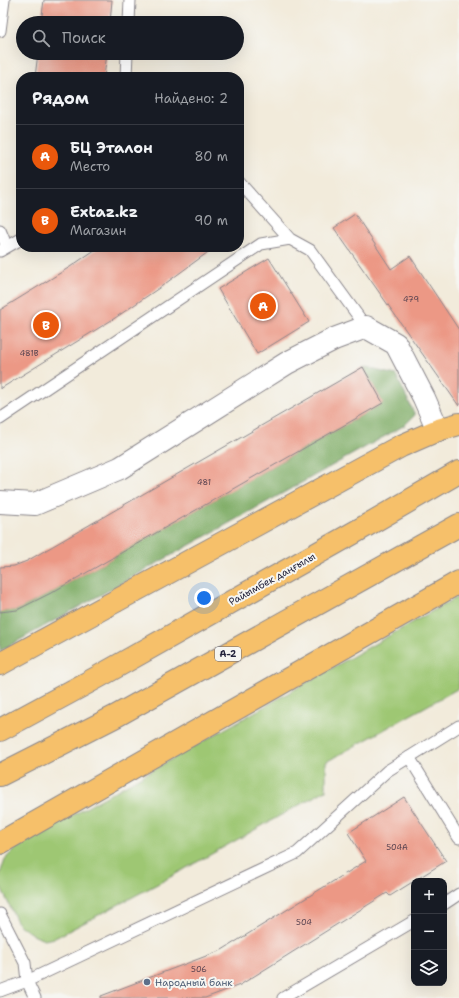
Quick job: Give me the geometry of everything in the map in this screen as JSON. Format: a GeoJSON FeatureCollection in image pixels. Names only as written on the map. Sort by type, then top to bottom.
{"type":"FeatureCollection","features":[{"type":"Feature","properties":{"kind":"main road"},"geometry":{"type":"LineString","coordinates":[[0,664],[401,446],[438,430],[459,424]]}},
{"type":"Feature","properties":{"kind":"main road","name":"Райымбек даңғылы"},"geometry":{"type":"LineString","coordinates":[[0,730],[344,539],[459,472]]}},
{"type":"Feature","properties":{"kind":"main road","name":"A-2"},"geometry":{"type":"LineString","coordinates":[[0,775],[116,716],[456,526]]}},
{"type":"Feature","properties":{"kind":"main road"},"geometry":{"type":"LineString","coordinates":[[0,843],[459,582]]}},
{"type":"Feature","properties":{"kind":"street"},"geometry":{"type":"LineString","coordinates":[[0,502],[35,504],[120,468],[287,362],[334,339],[366,327],[396,344],[424,398],[438,430]]}},
{"type":"Feature","properties":{"kind":"lane"},"geometry":{"type":"LineString","coordinates":[[0,30],[4,0]]}},
{"type":"Feature","properties":{"kind":"lane"},"geometry":{"type":"LineString","coordinates":[[129,16],[130,0]]}},
{"type":"Feature","properties":{"kind":"lane"},"geometry":{"type":"LineString","coordinates":[[126,72],[127,60]]}},
{"type":"Feature","properties":{"kind":"lane"},"geometry":{"type":"LineString","coordinates":[[244,188],[290,239],[310,250],[366,327]]}},
{"type":"Feature","properties":{"kind":"lane"},"geometry":{"type":"LineString","coordinates":[[0,230],[3,249],[16,242]]}},
{"type":"Feature","properties":{"kind":"lane"},"geometry":{"type":"LineString","coordinates":[[0,419],[261,244],[290,239]]}},
{"type":"Feature","properties":{"kind":"lane"},"geometry":{"type":"LineString","coordinates":[[0,991],[27,981],[297,853],[386,771],[459,726]]}},
{"type":"Feature","properties":{"kind":"lane"},"geometry":{"type":"LineString","coordinates":[[409,757],[459,838]]}},
{"type":"Feature","properties":{"kind":"lane"},"geometry":{"type":"LineString","coordinates":[[447,902],[459,894]]}},
{"type":"Feature","properties":{"kind":"lane"},"geometry":{"type":"LineString","coordinates":[[0,914],[25,962],[27,981],[35,998]]}},
{"type":"Feature","properties":{"kind":"lane"},"geometry":{"type":"LineString","coordinates":[[283,998],[411,924]]}},
{"type":"Feature","properties":{"kind":"green space"},"geometry":{"type":"Polygon","coordinates":[[[363,367],[396,375],[415,415],[405,425],[0,651],[0,612],[17,610],[51,593],[383,403],[363,367]]]}},
{"type":"Feature","properties":{"kind":"green space"},"geometry":{"type":"Polygon","coordinates":[[[459,596],[459,688],[326,762],[326,790],[165,880],[55,938],[44,940],[33,935],[18,924],[0,885],[0,874],[5,859],[17,847],[459,596]]]}},
{"type":"Feature","properties":{"kind":"building"},"geometry":{"type":"Polygon","coordinates":[[[44,0],[112,0],[111,16],[42,16],[44,0]]]}},
{"type":"Feature","properties":{"kind":"building"},"geometry":{"type":"Polygon","coordinates":[[[37,60],[106,60],[105,72],[36,72],[37,60]]]}},
{"type":"Feature","properties":{"kind":"building"},"geometry":{"type":"Polygon","coordinates":[[[355,214],[391,269],[410,256],[459,330],[459,406],[334,228],[355,214]]]}},
{"type":"Feature","properties":{"kind":"building"},"geometry":{"type":"Polygon","coordinates":[[[92,252],[208,252],[115,318],[0,389],[0,310],[92,252]]]}},
{"type":"Feature","properties":{"kind":"building"},"geometry":{"type":"Polygon","coordinates":[[[269,258],[309,322],[257,354],[218,289],[269,258]]]}},
{"type":"Feature","properties":{"kind":"building"},"geometry":{"type":"Polygon","coordinates":[[[363,367],[383,403],[51,593],[17,610],[0,612],[0,567],[14,566],[27,561],[363,367]]]}},
{"type":"Feature","properties":{"kind":"building"},"geometry":{"type":"Polygon","coordinates":[[[404,797],[446,861],[419,878],[411,878],[411,883],[390,896],[387,893],[240,985],[205,998],[101,998],[101,996],[222,950],[366,861],[348,833],[404,797]]]}},
{"type":"Feature","properties":{"kind":"place","name":"БЦ Эталон"},"geometry":{"type":"Point","coordinates":[263,306]}},
{"type":"Feature","properties":{"kind":"place","name":"Extaz.kz"},"geometry":{"type":"Point","coordinates":[46,325]}},
{"type":"Feature","properties":{"kind":"place","name":"Народный банк"},"geometry":{"type":"Point","coordinates":[147,982]}}]}
